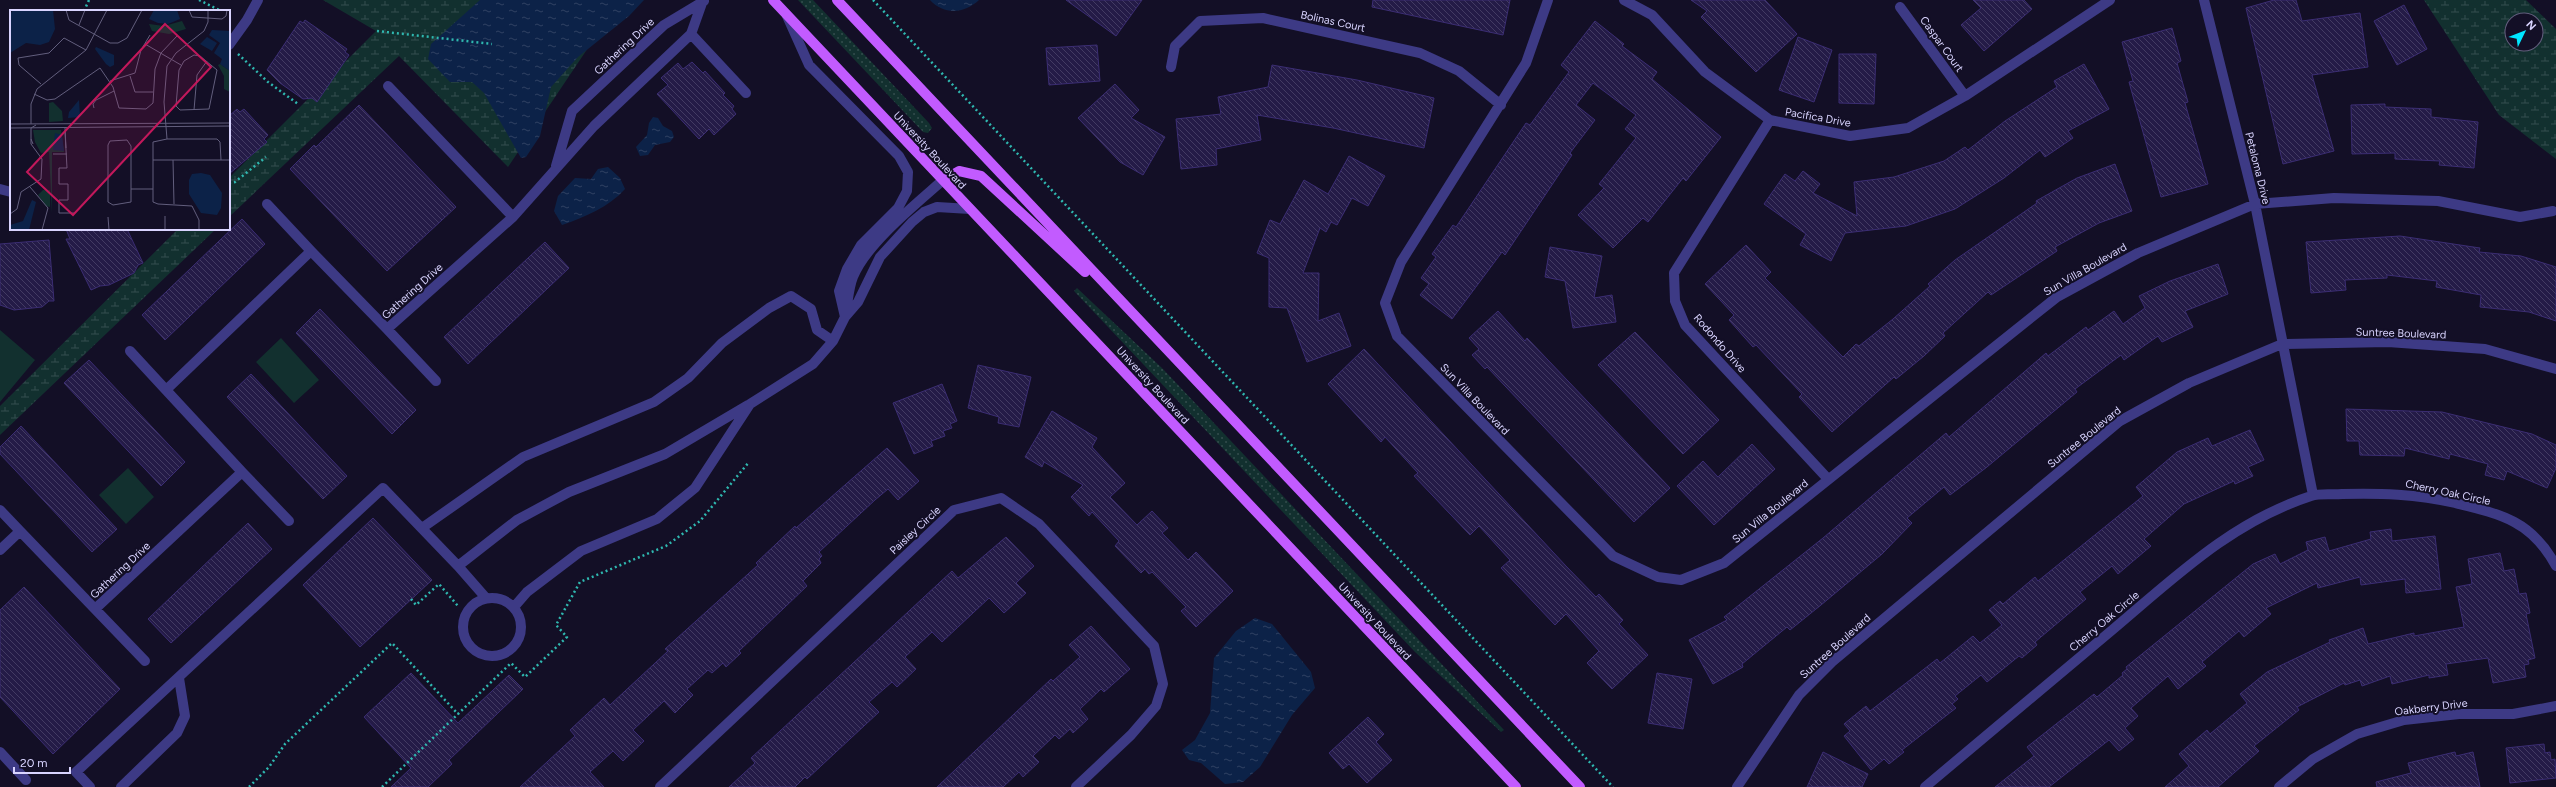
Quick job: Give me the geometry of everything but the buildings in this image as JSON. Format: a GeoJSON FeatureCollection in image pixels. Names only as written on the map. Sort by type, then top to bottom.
{"type":"FeatureCollection","features":[{"type":"Feature","properties":{"kind":"main road","name":"University Boulevard"},"geometry":{"type":"LineString","coordinates":[[773,0],[1516,787]]}},
{"type":"Feature","properties":{"kind":"main road"},"geometry":{"type":"LineString","coordinates":[[837,0],[1145,328],[1580,787]]}},
{"type":"Feature","properties":{"kind":"main road"},"geometry":{"type":"LineString","coordinates":[[943,180],[959,171],[981,176],[1145,328]]}},
{"type":"Feature","properties":{"kind":"street"},"geometry":{"type":"LineString","coordinates":[[231,47],[258,0]]}},
{"type":"Feature","properties":{"kind":"street","name":"Sun Villa Boulevard"},"geometry":{"type":"LineString","coordinates":[[1548,0],[1526,63],[1401,262],[1385,303],[1397,336],[1613,556],[1658,577],[1681,580],[1724,563],[2056,297],[2138,253],[2255,204],[2334,198],[2438,201],[2520,217],[2553,212]]}},
{"type":"Feature","properties":{"kind":"street","name":"Pacifica Drive"},"geometry":{"type":"LineString","coordinates":[[1624,0],[1652,15],[1705,72],[1770,120],[1850,136],[1908,128],[1965,96],[2110,0]]}},
{"type":"Feature","properties":{"kind":"street","name":"Petaloma Drive"},"geometry":{"type":"LineString","coordinates":[[2204,0],[2255,204],[2282,344]]}},
{"type":"Feature","properties":{"kind":"street"},"geometry":{"type":"LineString","coordinates":[[704,2],[692,34],[746,93]]}},
{"type":"Feature","properties":{"kind":"street","name":"Gathering Drive"},"geometry":{"type":"LineString","coordinates":[[555,168],[572,111],[664,25],[704,2]]}},
{"type":"Feature","properties":{"kind":"street","name":"Caspar Court"},"geometry":{"type":"LineString","coordinates":[[1900,7],[1965,96]]}},
{"type":"Feature","properties":{"kind":"street"},"geometry":{"type":"LineString","coordinates":[[787,15],[809,65],[899,156],[908,172],[907,191],[898,208],[861,245],[847,269],[839,291],[845,317]]}},
{"type":"Feature","properties":{"kind":"street","name":"Bolinas Court"},"geometry":{"type":"LineString","coordinates":[[1171,66],[1175,46],[1200,21],[1263,18],[1420,53],[1459,71],[1501,105]]}},
{"type":"Feature","properties":{"kind":"street","name":"Gathering Drive"},"geometry":{"type":"LineString","coordinates":[[267,204],[387,329],[513,217],[555,168],[594,126],[692,34]]}},
{"type":"Feature","properties":{"kind":"street"},"geometry":{"type":"LineString","coordinates":[[388,86],[513,217]]}},
{"type":"Feature","properties":{"kind":"street","name":"Rodondo Drive"},"geometry":{"type":"LineString","coordinates":[[1770,120],[1674,273],[1675,301],[1685,325],[1828,479]]}},
{"type":"Feature","properties":{"kind":"street"},"geometry":{"type":"LineString","coordinates":[[845,317],[853,277],[867,255],[889,230],[943,180]]}},
{"type":"Feature","properties":{"kind":"street"},"geometry":{"type":"LineString","coordinates":[[0,189],[10,192]]}},
{"type":"Feature","properties":{"kind":"street"},"geometry":{"type":"LineString","coordinates":[[458,566],[517,520],[569,492],[665,454],[750,404],[813,364],[833,341],[845,317],[858,302],[880,257],[912,222],[924,212],[937,207],[970,209]]}},
{"type":"Feature","properties":{"kind":"street"},"geometry":{"type":"LineString","coordinates":[[166,390],[311,251]]}},
{"type":"Feature","properties":{"kind":"street"},"geometry":{"type":"LineString","coordinates":[[422,528],[523,457],[654,402],[688,378],[722,343],[769,308],[791,296],[811,309],[817,330],[833,341]]}},
{"type":"Feature","properties":{"kind":"street"},"geometry":{"type":"LineString","coordinates":[[387,329],[436,381]]}},
{"type":"Feature","properties":{"kind":"street","name":"Suntree Boulevard"},"geometry":{"type":"LineString","coordinates":[[1737,787],[1799,695],[1832,662],[2120,421],[2189,383],[2282,344],[2388,342],[2485,349],[2556,369]]}},
{"type":"Feature","properties":{"kind":"street"},"geometry":{"type":"LineString","coordinates":[[2282,344],[2313,495]]}},
{"type":"Feature","properties":{"kind":"street"},"geometry":{"type":"LineString","coordinates":[[130,351],[242,472],[290,521]]}},
{"type":"Feature","properties":{"kind":"street"},"geometry":{"type":"LineString","coordinates":[[514,607],[528,592],[581,550],[657,519],[695,488],[750,404]]}},
{"type":"Feature","properties":{"kind":"street","name":"Gathering Drive"},"geometry":{"type":"LineString","coordinates":[[0,510],[95,608],[242,472]]}},
{"type":"Feature","properties":{"kind":"street"},"geometry":{"type":"LineString","coordinates":[[90,787],[76,772],[383,488],[458,566],[486,598],[506,601],[514,607],[521,624],[517,642],[503,654],[484,654],[469,643],[463,625],[470,608],[486,598]]}},
{"type":"Feature","properties":{"kind":"street","name":"Cherry Oak Circle"},"geometry":{"type":"LineString","coordinates":[[1925,787],[2196,560],[2250,521],[2313,495],[2388,492],[2432,498],[2500,515],[2522,525],[2536,536],[2547,549],[2556,566]]}},
{"type":"Feature","properties":{"kind":"street","name":"Paisley Circle"},"geometry":{"type":"LineString","coordinates":[[660,787],[954,510],[1001,498],[1039,524],[1154,646],[1163,684],[1156,706],[1131,735],[1076,787]]}},
{"type":"Feature","properties":{"kind":"street"},"geometry":{"type":"LineString","coordinates":[[0,550],[20,531]]}},
{"type":"Feature","properties":{"kind":"street"},"geometry":{"type":"LineString","coordinates":[[95,608],[145,661]]}},
{"type":"Feature","properties":{"kind":"street"},"geometry":{"type":"LineString","coordinates":[[121,787],[177,733],[185,716],[179,678]]}},
{"type":"Feature","properties":{"kind":"street","name":"Oakberry Drive"},"geometry":{"type":"LineString","coordinates":[[2279,787],[2313,759],[2357,734],[2404,720],[2459,714],[2513,714],[2556,706]]}},
{"type":"Feature","properties":{"kind":"street"},"geometry":{"type":"LineString","coordinates":[[0,752],[26,780]]}},
{"type":"Feature","properties":{"kind":"path"},"geometry":{"type":"LineString","coordinates":[[84,10],[89,0]]}},
{"type":"Feature","properties":{"kind":"path"},"geometry":{"type":"LineString","coordinates":[[199,0],[219,10]]}},
{"type":"Feature","properties":{"kind":"path"},"geometry":{"type":"LineString","coordinates":[[873,0],[1613,787]]}},
{"type":"Feature","properties":{"kind":"path"},"geometry":{"type":"LineString","coordinates":[[377,31],[492,44]]}},
{"type":"Feature","properties":{"kind":"path"},"geometry":{"type":"LineString","coordinates":[[231,47],[268,82],[298,104]]}},
{"type":"Feature","properties":{"kind":"path"},"geometry":{"type":"LineString","coordinates":[[230,183],[236,182],[266,157]]}},
{"type":"Feature","properties":{"kind":"path"},"geometry":{"type":"LineString","coordinates":[[382,787],[511,663],[525,677],[567,637],[556,625],[580,582],[666,546],[700,521],[749,462]]}},
{"type":"Feature","properties":{"kind":"path"},"geometry":{"type":"LineString","coordinates":[[411,599],[416,605],[439,584],[458,606]]}},
{"type":"Feature","properties":{"kind":"path"},"geometry":{"type":"LineString","coordinates":[[249,787],[269,767],[285,744],[392,643],[458,714]]}},
{"type":"Feature","properties":{"kind":"green space"},"geometry":{"type":"Polygon","coordinates":[[[323,0],[630,0],[592,42],[508,167],[399,56],[230,216],[230,177],[376,31],[323,0]]]}},
{"type":"Feature","properties":{"kind":"green space"},"geometry":{"type":"Polygon","coordinates":[[[798,0],[813,0],[929,123],[932,128],[928,133],[923,132],[798,0]]]}},
{"type":"Feature","properties":{"kind":"green space"},"geometry":{"type":"Polygon","coordinates":[[[2424,0],[2526,0],[2538,12],[2504,12],[2504,52],[2544,52],[2544,17],[2556,29],[2556,159],[2499,115],[2424,0]]]}},
{"type":"Feature","properties":{"kind":"green space"},"geometry":{"type":"Polygon","coordinates":[[[177,230],[215,230],[0,435],[0,406],[177,230]]]}},
{"type":"Feature","properties":{"kind":"green space"},"geometry":{"type":"Polygon","coordinates":[[[1077,288],[1163,369],[1504,730],[1501,732],[1415,652],[1074,291],[1077,288]]]}},
{"type":"Feature","properties":{"kind":"green space"},"geometry":{"type":"Polygon","coordinates":[[[0,330],[35,360],[0,402],[0,330]]]}},
{"type":"Feature","properties":{"kind":"green space"},"geometry":{"type":"Polygon","coordinates":[[[281,338],[319,380],[294,403],[256,362],[281,338]]]}},
{"type":"Feature","properties":{"kind":"green space"},"geometry":{"type":"Polygon","coordinates":[[[128,468],[154,497],[126,524],[99,495],[128,468]]]}},
{"type":"Feature","properties":{"kind":"water"},"geometry":{"type":"Polygon","coordinates":[[[480,0],[644,0],[629,16],[578,57],[551,87],[540,136],[526,157],[521,158],[484,93],[472,82],[450,82],[428,59],[431,44],[480,0]]]}},
{"type":"Feature","properties":{"kind":"water"},"geometry":{"type":"Polygon","coordinates":[[[930,0],[979,0],[968,8],[955,11],[942,9],[930,0]]]}},
{"type":"Feature","properties":{"kind":"water"},"geometry":{"type":"Polygon","coordinates":[[[653,117],[658,118],[663,126],[672,131],[674,137],[670,142],[655,145],[648,155],[640,156],[636,147],[647,135],[649,123],[653,117]]]}},
{"type":"Feature","properties":{"kind":"water"},"geometry":{"type":"Polygon","coordinates":[[[608,167],[620,178],[625,189],[612,201],[596,211],[562,225],[554,211],[558,196],[575,178],[591,179],[598,169],[608,167]]]}},
{"type":"Feature","properties":{"kind":"water"},"geometry":{"type":"Polygon","coordinates":[[[1255,618],[1272,624],[1311,672],[1315,688],[1292,715],[1260,767],[1243,782],[1225,784],[1201,763],[1189,760],[1182,750],[1195,740],[1210,713],[1214,658],[1236,631],[1255,618]]]}}]}
